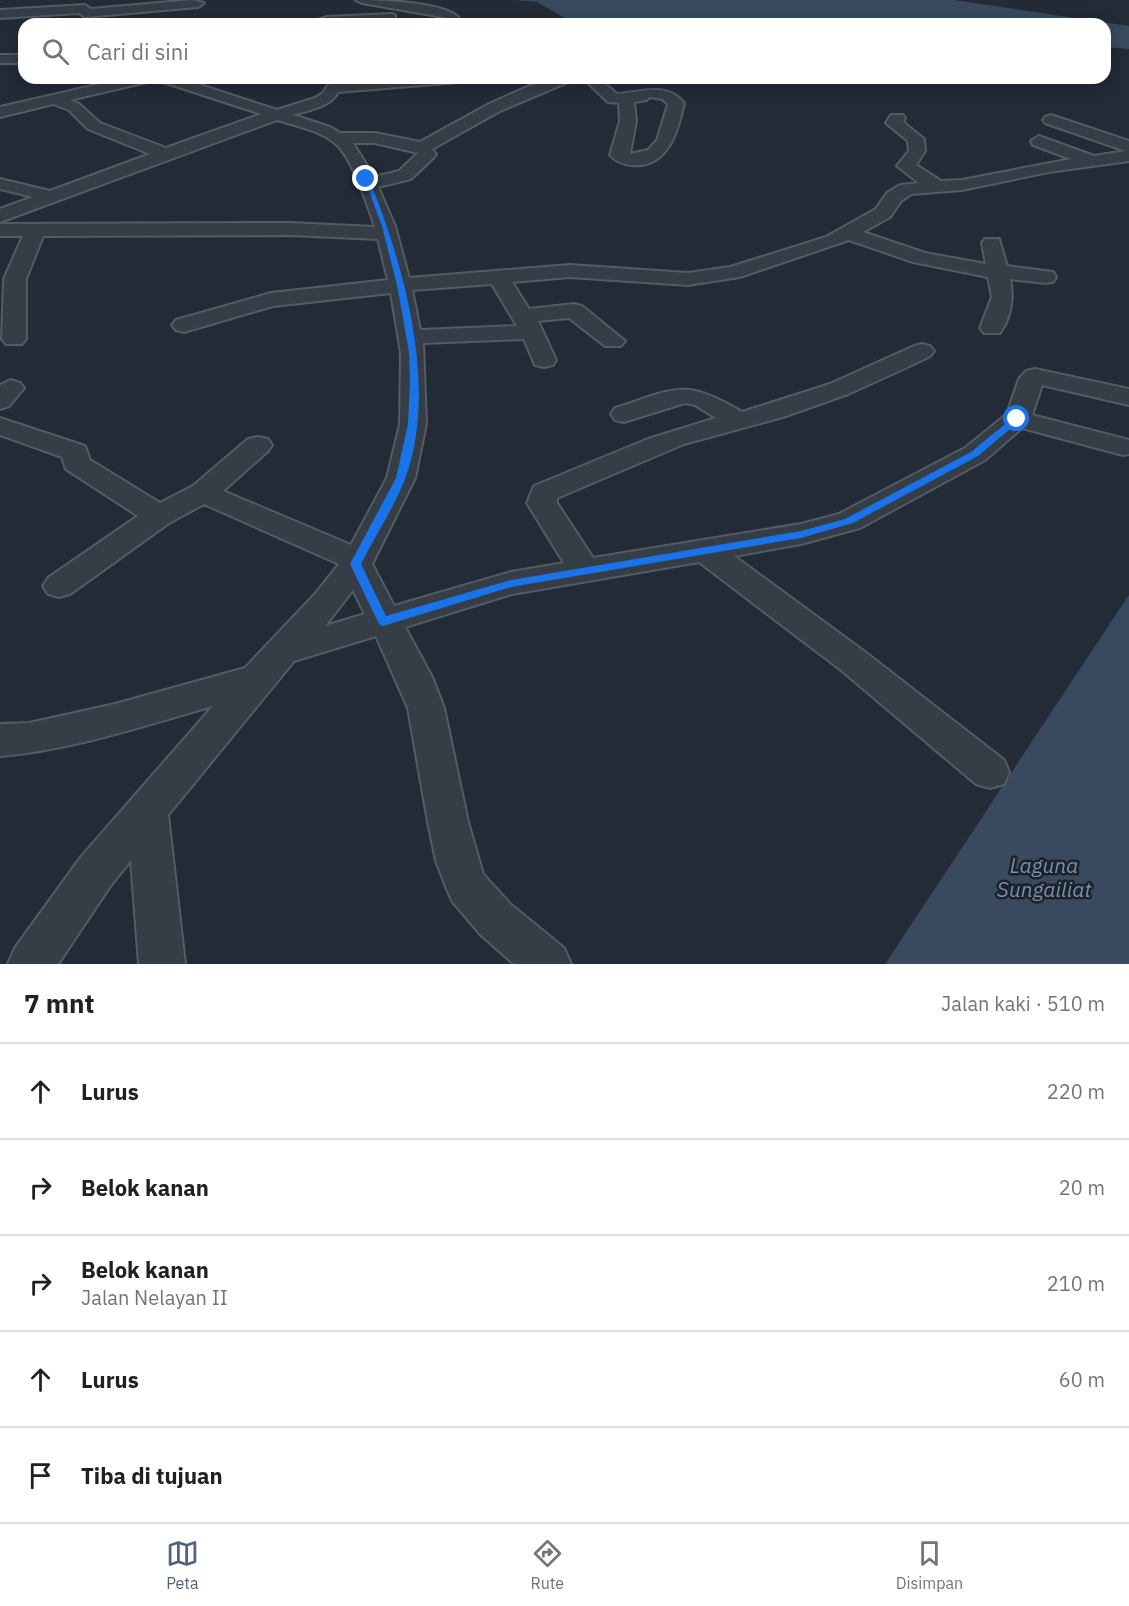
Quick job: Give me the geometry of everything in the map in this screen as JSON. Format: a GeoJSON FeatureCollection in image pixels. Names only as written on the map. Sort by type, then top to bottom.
{"type":"FeatureCollection","features":[{"type":"Feature","properties":{"kind":"street"},"geometry":{"type":"LineString","coordinates":[[362,0],[447,14],[452,18]]}},
{"type":"Feature","properties":{"kind":"street"},"geometry":{"type":"LineString","coordinates":[[3,27],[4,13],[198,5]]}},
{"type":"Feature","properties":{"kind":"street"},"geometry":{"type":"LineString","coordinates":[[0,59],[18,59]]}},
{"type":"Feature","properties":{"kind":"street"},"geometry":{"type":"LineString","coordinates":[[0,112],[121,84]]}},
{"type":"Feature","properties":{"kind":"street"},"geometry":{"type":"LineString","coordinates":[[31,964],[96,871],[257,679],[327,602],[356,562],[401,478],[413,424],[414,381],[400,285],[386,230],[356,159],[338,138],[324,130],[197,84]]}},
{"type":"Feature","properties":{"kind":"street"},"geometry":{"type":"LineString","coordinates":[[1,225],[52,198],[276,114],[320,101],[329,96],[335,84]]}},
{"type":"Feature","properties":{"kind":"street"},"geometry":{"type":"LineString","coordinates":[[338,138],[375,138],[423,147],[483,113],[549,84]]}},
{"type":"Feature","properties":{"kind":"street"},"geometry":{"type":"LineString","coordinates":[[596,84],[611,98],[626,100],[653,85],[676,103],[662,147],[655,155],[632,160],[619,155],[629,124],[630,113],[626,100]]}},
{"type":"Feature","properties":{"kind":"street"},"geometry":{"type":"LineString","coordinates":[[55,100],[74,106],[94,126],[168,155]]}},
{"type":"Feature","properties":{"kind":"street"},"geometry":{"type":"LineString","coordinates":[[897,118],[894,123],[916,139],[917,151],[906,166],[936,186]]}},
{"type":"Feature","properties":{"kind":"street"},"geometry":{"type":"LineString","coordinates":[[1051,120],[1129,147]]}},
{"type":"Feature","properties":{"kind":"street"},"geometry":{"type":"LineString","coordinates":[[1039,141],[1093,160]]}},
{"type":"Feature","properties":{"kind":"street"},"geometry":{"type":"LineString","coordinates":[[368,184],[405,175],[426,154],[423,147]]}},
{"type":"Feature","properties":{"kind":"street"},"geometry":{"type":"LineString","coordinates":[[184,325],[271,300],[400,285],[580,271],[676,278],[703,277],[745,270],[833,241],[883,213],[899,192],[919,186],[962,185],[1093,160],[1129,156]]}},
{"type":"Feature","properties":{"kind":"street"},"geometry":{"type":"LineString","coordinates":[[0,184],[26,189],[52,198]]}},
{"type":"Feature","properties":{"kind":"street"},"geometry":{"type":"LineString","coordinates":[[1,225],[33,235],[290,229],[386,230]]}},
{"type":"Feature","properties":{"kind":"street"},"geometry":{"type":"LineString","coordinates":[[846,233],[920,258],[961,267],[1045,277]]}},
{"type":"Feature","properties":{"kind":"street"},"geometry":{"type":"LineString","coordinates":[[14,339],[7,310],[15,279],[33,235]]}},
{"type":"Feature","properties":{"kind":"street"},"geometry":{"type":"LineString","coordinates":[[992,243],[1003,297],[992,328]]}},
{"type":"Feature","properties":{"kind":"street"},"geometry":{"type":"LineString","coordinates":[[498,277],[528,324],[544,360]]}},
{"type":"Feature","properties":{"kind":"street"},"geometry":{"type":"LineString","coordinates":[[409,337],[528,324],[574,311],[613,341]]}},
{"type":"Feature","properties":{"kind":"street"},"geometry":{"type":"LineString","coordinates":[[584,570],[542,503],[544,493],[584,478],[620,459],[676,438],[789,407],[869,376],[922,351]]}},
{"type":"Feature","properties":{"kind":"street"},"geometry":{"type":"LineString","coordinates":[[283,651],[511,584],[703,549],[801,534],[849,521],[975,454],[1017,419],[1024,407],[1030,379],[1035,376],[1129,397]]}},
{"type":"Feature","properties":{"kind":"street"},"geometry":{"type":"LineString","coordinates":[[624,414],[684,395],[703,399],[739,421]]}},
{"type":"Feature","properties":{"kind":"street"},"geometry":{"type":"LineString","coordinates":[[1017,419],[1123,447]]}},
{"type":"Feature","properties":{"kind":"street"},"geometry":{"type":"LineString","coordinates":[[0,426],[75,452],[76,463],[114,490],[159,516]]}},
{"type":"Feature","properties":{"kind":"street"},"geometry":{"type":"LineString","coordinates":[[59,586],[159,516],[203,493],[258,445]]}},
{"type":"Feature","properties":{"kind":"street"},"geometry":{"type":"LineString","coordinates":[[203,493],[356,562],[383,621],[414,677],[426,708],[452,841],[467,887],[495,919],[548,964]]}},
{"type":"Feature","properties":{"kind":"street"},"geometry":{"type":"LineString","coordinates":[[703,549],[853,661],[990,772]]}},
{"type":"Feature","properties":{"kind":"street"},"geometry":{"type":"LineString","coordinates":[[0,740],[29,738],[115,719],[257,679]]}},
{"type":"Feature","properties":{"kind":"street"},"geometry":{"type":"LineString","coordinates":[[147,810],[162,964]]}},
{"type":"Feature","properties":{"kind":"water"},"geometry":{"type":"Polygon","coordinates":[[[514,0],[954,0],[1075,18],[565,18],[537,2],[514,0]]]}},
{"type":"Feature","properties":{"kind":"water"},"geometry":{"type":"Polygon","coordinates":[[[1111,23],[1129,26],[1129,49],[1111,48],[1111,23]]]}},
{"type":"Feature","properties":{"kind":"water","name":"Laguna Sungailiat"},"geometry":{"type":"Polygon","coordinates":[[[1129,595],[1129,964],[885,964],[1105,631],[1129,595]]]}},
{"type":"Feature","properties":{"kind":"route"},"geometry":{"type":"LineString","coordinates":[[366,179],[385,226],[400,285],[413,352],[413,424],[401,478],[356,564],[383,621],[511,584],[703,549],[801,534],[849,521],[975,454],[1017,419]]}}]}
